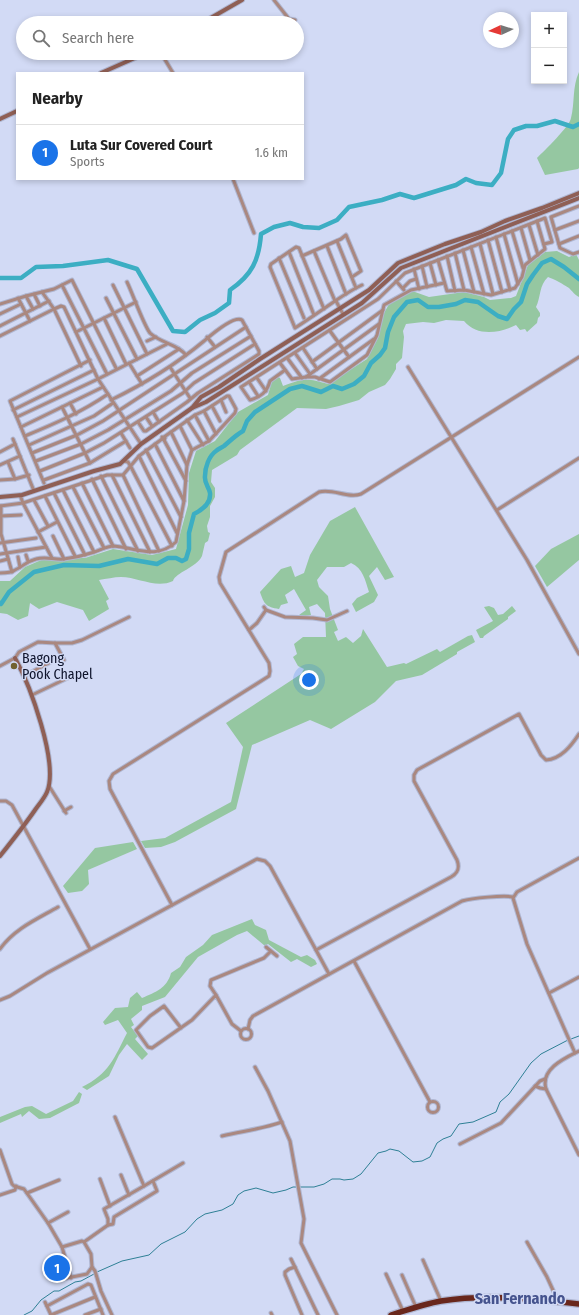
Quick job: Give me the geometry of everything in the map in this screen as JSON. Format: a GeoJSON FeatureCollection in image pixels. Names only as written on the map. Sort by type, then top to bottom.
{"type":"FeatureCollection","features":[{"type":"Feature","properties":{"kind":"highway"},"geometry":{"type":"LineString","coordinates":[[391,1315],[441,1301],[490,1298],[558,1301],[579,1304]]}},
{"type":"Feature","properties":{"kind":"street"},"geometry":{"type":"LineString","coordinates":[[214,16],[242,0]]}},
{"type":"Feature","properties":{"kind":"street"},"geometry":{"type":"LineString","coordinates":[[274,0],[285,16]]}},
{"type":"Feature","properties":{"kind":"street"},"geometry":{"type":"LineString","coordinates":[[103,72],[130,60]]}},
{"type":"Feature","properties":{"kind":"street"},"geometry":{"type":"LineString","coordinates":[[165,60],[172,72]]}},
{"type":"Feature","properties":{"kind":"street"},"geometry":{"type":"LineString","coordinates":[[0,119],[16,111]]}},
{"type":"Feature","properties":{"kind":"street"},"geometry":{"type":"LineString","coordinates":[[233,180],[254,233]]}},
{"type":"Feature","properties":{"kind":"street"},"geometry":{"type":"LineString","coordinates":[[0,497],[20,495],[94,470],[120,464],[141,444],[192,408],[206,402],[362,303],[401,268],[576,198],[579,192]]}},
{"type":"Feature","properties":{"kind":"street"},"geometry":{"type":"LineString","coordinates":[[576,198],[579,206],[552,217],[560,248],[573,254],[579,252]]}},
{"type":"Feature","properties":{"kind":"street"},"geometry":{"type":"LineString","coordinates":[[192,408],[201,397],[219,387],[260,359],[369,290],[398,263],[481,232],[505,221],[576,198]]}},
{"type":"Feature","properties":{"kind":"street"},"geometry":{"type":"LineString","coordinates":[[285,370],[270,381],[265,393],[250,400],[241,388],[378,299],[405,273],[545,218],[552,242],[544,244]]}},
{"type":"Feature","properties":{"kind":"street"},"geometry":{"type":"LineString","coordinates":[[438,260],[446,291],[464,290],[484,294],[493,294],[510,290],[518,285],[525,265],[544,250],[544,244],[537,221]]}},
{"type":"Feature","properties":{"kind":"street"},"geometry":{"type":"LineString","coordinates":[[555,230],[579,221]]}},
{"type":"Feature","properties":{"kind":"street"},"geometry":{"type":"LineString","coordinates":[[529,224],[538,255]]}},
{"type":"Feature","properties":{"kind":"street"},"geometry":{"type":"LineString","coordinates":[[521,228],[530,260]]}},
{"type":"Feature","properties":{"kind":"street"},"geometry":{"type":"LineString","coordinates":[[512,231],[524,270]]}},
{"type":"Feature","properties":{"kind":"street"},"geometry":{"type":"LineString","coordinates":[[504,234],[518,285]]}},
{"type":"Feature","properties":{"kind":"street"},"geometry":{"type":"LineString","coordinates":[[302,256],[341,240],[345,235],[347,235],[361,271],[352,277]]}},
{"type":"Feature","properties":{"kind":"street"},"geometry":{"type":"LineString","coordinates":[[559,244],[579,236]]}},
{"type":"Feature","properties":{"kind":"street"},"geometry":{"type":"LineString","coordinates":[[496,237],[510,290]]}},
{"type":"Feature","properties":{"kind":"street"},"geometry":{"type":"LineString","coordinates":[[488,240],[502,292]]}},
{"type":"Feature","properties":{"kind":"street"},"geometry":{"type":"LineString","coordinates":[[337,241],[356,288]]}},
{"type":"Feature","properties":{"kind":"street"},"geometry":{"type":"LineString","coordinates":[[480,244],[493,294]]}},
{"type":"Feature","properties":{"kind":"street"},"geometry":{"type":"LineString","coordinates":[[327,246],[346,294]]}},
{"type":"Feature","properties":{"kind":"street"},"geometry":{"type":"LineString","coordinates":[[324,309],[299,248],[296,247],[271,264],[270,267],[295,328],[362,285]]}},
{"type":"Feature","properties":{"kind":"street"},"geometry":{"type":"LineString","coordinates":[[471,247],[484,294]]}},
{"type":"Feature","properties":{"kind":"street"},"geometry":{"type":"LineString","coordinates":[[463,250],[474,292]]}},
{"type":"Feature","properties":{"kind":"street"},"geometry":{"type":"LineString","coordinates":[[314,251],[336,307],[339,308],[343,314]]}},
{"type":"Feature","properties":{"kind":"street"},"geometry":{"type":"LineString","coordinates":[[428,251],[436,285]]}},
{"type":"Feature","properties":{"kind":"street"},"geometry":{"type":"LineString","coordinates":[[289,252],[314,315]]}},
{"type":"Feature","properties":{"kind":"street"},"geometry":{"type":"LineString","coordinates":[[455,253],[464,290]]}},
{"type":"Feature","properties":{"kind":"street"},"geometry":{"type":"LineString","coordinates":[[447,256],[455,291]]}},
{"type":"Feature","properties":{"kind":"street"},"geometry":{"type":"LineString","coordinates":[[279,258],[304,318]]}},
{"type":"Feature","properties":{"kind":"street"},"geometry":{"type":"LineString","coordinates":[[422,266],[427,287]]}},
{"type":"Feature","properties":{"kind":"street"},"geometry":{"type":"LineString","coordinates":[[414,269],[419,289]]}},
{"type":"Feature","properties":{"kind":"street"},"geometry":{"type":"LineString","coordinates":[[403,288],[410,281],[416,279]]}},
{"type":"Feature","properties":{"kind":"street"},"geometry":{"type":"LineString","coordinates":[[0,304],[54,289],[72,280],[116,368]]}},
{"type":"Feature","properties":{"kind":"street"},"geometry":{"type":"LineString","coordinates":[[396,281],[407,293]]}},
{"type":"Feature","properties":{"kind":"street"},"geometry":{"type":"LineString","coordinates":[[127,282],[149,332],[167,344],[182,350],[186,355]]}},
{"type":"Feature","properties":{"kind":"street"},"geometry":{"type":"LineString","coordinates":[[384,305],[407,293],[444,283]]}},
{"type":"Feature","properties":{"kind":"street"},"geometry":{"type":"LineString","coordinates":[[62,285],[107,374]]}},
{"type":"Feature","properties":{"kind":"street"},"geometry":{"type":"LineString","coordinates":[[112,285],[147,354]]}},
{"type":"Feature","properties":{"kind":"street"},"geometry":{"type":"LineString","coordinates":[[42,292],[54,310],[81,366]]}},
{"type":"Feature","properties":{"kind":"street"},"geometry":{"type":"LineString","coordinates":[[34,294],[40,306]]}},
{"type":"Feature","properties":{"kind":"street"},"geometry":{"type":"LineString","coordinates":[[26,296],[33,309]]}},
{"type":"Feature","properties":{"kind":"street"},"geometry":{"type":"LineString","coordinates":[[18,298],[30,321]]}},
{"type":"Feature","properties":{"kind":"street"},"geometry":{"type":"LineString","coordinates":[[106,298],[137,359]]}},
{"type":"Feature","properties":{"kind":"street"},"geometry":{"type":"LineString","coordinates":[[378,299],[384,305]]}},
{"type":"Feature","properties":{"kind":"street"},"geometry":{"type":"LineString","coordinates":[[0,326],[49,301]]}},
{"type":"Feature","properties":{"kind":"street"},"geometry":{"type":"LineString","coordinates":[[76,332],[136,302]]}},
{"type":"Feature","properties":{"kind":"street"},"geometry":{"type":"LineString","coordinates":[[0,314],[21,304]]}},
{"type":"Feature","properties":{"kind":"street"},"geometry":{"type":"LineString","coordinates":[[280,363],[292,379],[306,377],[330,382],[367,354],[380,324],[384,305]]}},
{"type":"Feature","properties":{"kind":"street"},"geometry":{"type":"LineString","coordinates":[[0,336],[61,306],[64,307],[98,379],[141,444]]}},
{"type":"Feature","properties":{"kind":"street"},"geometry":{"type":"LineString","coordinates":[[312,362],[383,310]]}},
{"type":"Feature","properties":{"kind":"street"},"geometry":{"type":"LineString","coordinates":[[104,318],[128,363],[142,384]]}},
{"type":"Feature","properties":{"kind":"street"},"geometry":{"type":"LineString","coordinates":[[29,445],[94,416],[112,401],[170,367],[222,326],[239,318],[243,321],[260,352],[258,354],[190,398],[187,402],[145,432],[138,422]]}},
{"type":"Feature","properties":{"kind":"street"},"geometry":{"type":"LineString","coordinates":[[306,377],[380,324]]}},
{"type":"Feature","properties":{"kind":"street"},"geometry":{"type":"LineString","coordinates":[[32,453],[77,435],[103,422],[246,327]]}},
{"type":"Feature","properties":{"kind":"street"},"geometry":{"type":"LineString","coordinates":[[330,330],[349,357]]}},
{"type":"Feature","properties":{"kind":"street"},"geometry":{"type":"LineString","coordinates":[[36,461],[81,444],[108,430],[171,390],[192,373],[251,336]]}},
{"type":"Feature","properties":{"kind":"street"},"geometry":{"type":"LineString","coordinates":[[147,341],[156,337]]}},
{"type":"Feature","properties":{"kind":"street"},"geometry":{"type":"LineString","coordinates":[[207,338],[215,347]]}},
{"type":"Feature","properties":{"kind":"street"},"geometry":{"type":"LineString","coordinates":[[319,379],[375,338]]}},
{"type":"Feature","properties":{"kind":"street"},"geometry":{"type":"LineString","coordinates":[[17,417],[98,379],[116,368],[167,344]]}},
{"type":"Feature","properties":{"kind":"street"},"geometry":{"type":"LineString","coordinates":[[40,471],[85,453],[121,433],[186,391],[194,383],[255,344]]}},
{"type":"Feature","properties":{"kind":"street"},"geometry":{"type":"LineString","coordinates":[[303,348],[317,369]]}},
{"type":"Feature","properties":{"kind":"street"},"geometry":{"type":"LineString","coordinates":[[137,376],[179,349]]}},
{"type":"Feature","properties":{"kind":"street"},"geometry":{"type":"LineString","coordinates":[[295,353],[310,374]]}},
{"type":"Feature","properties":{"kind":"street"},"geometry":{"type":"LineString","coordinates":[[172,905],[110,789],[109,779],[112,774],[268,677],[270,670],[269,663],[219,582],[224,555],[227,551],[319,492],[327,491],[356,495],[360,494],[579,357]]}},
{"type":"Feature","properties":{"kind":"street"},"geometry":{"type":"LineString","coordinates":[[288,359],[302,378]]}},
{"type":"Feature","properties":{"kind":"street"},"geometry":{"type":"LineString","coordinates":[[90,360],[81,366],[11,400],[10,403],[44,482],[90,463],[126,441]]}},
{"type":"Feature","properties":{"kind":"street"},"geometry":{"type":"LineString","coordinates":[[170,367],[190,398]]}},
{"type":"Feature","properties":{"kind":"street"},"geometry":{"type":"LineString","coordinates":[[408,367],[537,576],[579,654]]}},
{"type":"Feature","properties":{"kind":"street"},"geometry":{"type":"LineString","coordinates":[[13,410],[94,370]]}},
{"type":"Feature","properties":{"kind":"street"},"geometry":{"type":"LineString","coordinates":[[264,373],[270,381]]}},
{"type":"Feature","properties":{"kind":"street"},"geometry":{"type":"LineString","coordinates":[[257,378],[266,390]]}},
{"type":"Feature","properties":{"kind":"street"},"geometry":{"type":"LineString","coordinates":[[249,382],[258,396]]}},
{"type":"Feature","properties":{"kind":"street"},"geometry":{"type":"LineString","coordinates":[[21,426],[103,387]]}},
{"type":"Feature","properties":{"kind":"street"},"geometry":{"type":"LineString","coordinates":[[25,436],[76,414],[108,394]]}},
{"type":"Feature","properties":{"kind":"street"},"geometry":{"type":"LineString","coordinates":[[12,572],[2,543],[0,517],[1,506],[34,500],[101,476],[123,475],[146,450],[195,415],[229,396],[236,411],[209,441],[192,450]]}},
{"type":"Feature","properties":{"kind":"street"},"geometry":{"type":"LineString","coordinates":[[220,400],[226,412]]}},
{"type":"Feature","properties":{"kind":"street"},"geometry":{"type":"LineString","coordinates":[[70,403],[76,414]]}},
{"type":"Feature","properties":{"kind":"street"},"geometry":{"type":"LineString","coordinates":[[212,406],[220,420]]}},
{"type":"Feature","properties":{"kind":"street"},"geometry":{"type":"LineString","coordinates":[[62,407],[90,463]]}},
{"type":"Feature","properties":{"kind":"street"},"geometry":{"type":"LineString","coordinates":[[204,411],[216,434]]}},
{"type":"Feature","properties":{"kind":"street"},"geometry":{"type":"LineString","coordinates":[[153,412],[159,422]]}},
{"type":"Feature","properties":{"kind":"street"},"geometry":{"type":"LineString","coordinates":[[195,415],[209,441]]}},
{"type":"Feature","properties":{"kind":"street"},"geometry":{"type":"LineString","coordinates":[[146,417],[152,426]]}},
{"type":"Feature","properties":{"kind":"street"},"geometry":{"type":"LineString","coordinates":[[188,420],[203,445]]}},
{"type":"Feature","properties":{"kind":"street"},"geometry":{"type":"LineString","coordinates":[[0,573],[12,572],[28,561],[37,558],[64,559],[85,555],[114,546],[150,552],[159,551],[172,546],[176,542],[184,501],[187,465],[192,450],[180,426]]}},
{"type":"Feature","properties":{"kind":"street"},"geometry":{"type":"LineString","coordinates":[[171,432],[187,465]]}},
{"type":"Feature","properties":{"kind":"street"},"geometry":{"type":"LineString","coordinates":[[121,433],[130,448]]}},
{"type":"Feature","properties":{"kind":"street"},"geometry":{"type":"LineString","coordinates":[[13,439],[34,491]]}},
{"type":"Feature","properties":{"kind":"street"},"geometry":{"type":"LineString","coordinates":[[163,439],[186,481]]}},
{"type":"Feature","properties":{"kind":"street"},"geometry":{"type":"LineString","coordinates":[[0,452],[15,444]]}},
{"type":"Feature","properties":{"kind":"street"},"geometry":{"type":"LineString","coordinates":[[155,444],[184,501]]}},
{"type":"Feature","properties":{"kind":"street"},"geometry":{"type":"LineString","coordinates":[[146,450],[181,517]]}},
{"type":"Feature","properties":{"kind":"street"},"geometry":{"type":"LineString","coordinates":[[0,465],[20,456]]}},
{"type":"Feature","properties":{"kind":"street"},"geometry":{"type":"LineString","coordinates":[[139,456],[177,533]]}},
{"type":"Feature","properties":{"kind":"street"},"geometry":{"type":"LineString","coordinates":[[497,510],[579,458]]}},
{"type":"Feature","properties":{"kind":"street"},"geometry":{"type":"LineString","coordinates":[[124,461],[128,462],[131,466],[172,546]]}},
{"type":"Feature","properties":{"kind":"street"},"geometry":{"type":"LineString","coordinates":[[8,462],[15,479]]}},
{"type":"Feature","properties":{"kind":"street"},"geometry":{"type":"LineString","coordinates":[[0,476],[1,480],[15,479],[28,475]]}},
{"type":"Feature","properties":{"kind":"street"},"geometry":{"type":"LineString","coordinates":[[112,475],[150,552]]}},
{"type":"Feature","properties":{"kind":"street"},"geometry":{"type":"LineString","coordinates":[[123,475],[159,551]]}},
{"type":"Feature","properties":{"kind":"street"},"geometry":{"type":"LineString","coordinates":[[101,476],[138,551]]}},
{"type":"Feature","properties":{"kind":"street"},"geometry":{"type":"LineString","coordinates":[[92,479],[126,549]]}},
{"type":"Feature","properties":{"kind":"street"},"geometry":{"type":"LineString","coordinates":[[82,483],[114,546]]}},
{"type":"Feature","properties":{"kind":"street"},"geometry":{"type":"LineString","coordinates":[[72,486],[104,548]]}},
{"type":"Feature","properties":{"kind":"street"},"geometry":{"type":"LineString","coordinates":[[63,490],[94,552]]}},
{"type":"Feature","properties":{"kind":"street"},"geometry":{"type":"LineString","coordinates":[[54,493],[85,555]]}},
{"type":"Feature","properties":{"kind":"street"},"geometry":{"type":"LineString","coordinates":[[20,495],[52,558]]}},
{"type":"Feature","properties":{"kind":"street"},"geometry":{"type":"LineString","coordinates":[[45,496],[75,556]]}},
{"type":"Feature","properties":{"kind":"street"},"geometry":{"type":"LineString","coordinates":[[34,500],[48,526]]}},
{"type":"Feature","properties":{"kind":"street"},"geometry":{"type":"LineString","coordinates":[[0,517],[21,515]]}},
{"type":"Feature","properties":{"kind":"street"},"geometry":{"type":"LineString","coordinates":[[38,532],[57,522]]}},
{"type":"Feature","properties":{"kind":"street"},"geometry":{"type":"LineString","coordinates":[[53,536],[64,559]]}},
{"type":"Feature","properties":{"kind":"street"},"geometry":{"type":"LineString","coordinates":[[2,543],[36,538]]}},
{"type":"Feature","properties":{"kind":"street"},"geometry":{"type":"LineString","coordinates":[[0,554],[46,547]]}},
{"type":"Feature","properties":{"kind":"street"},"geometry":{"type":"LineString","coordinates":[[26,555],[28,561]]}},
{"type":"Feature","properties":{"kind":"street"},"geometry":{"type":"LineString","coordinates":[[18,558],[20,567]]}},
{"type":"Feature","properties":{"kind":"street"},"geometry":{"type":"LineString","coordinates":[[0,561],[8,559]]}},
{"type":"Feature","properties":{"kind":"street"},"geometry":{"type":"LineString","coordinates":[[264,607],[266,610],[290,618],[313,618],[327,620],[347,611]]}},
{"type":"Feature","properties":{"kind":"street"},"geometry":{"type":"LineString","coordinates":[[249,630],[260,620],[266,610]]}},
{"type":"Feature","properties":{"kind":"street"},"geometry":{"type":"LineString","coordinates":[[0,666],[15,658],[19,652],[38,642],[55,643],[82,640],[129,617]]}},
{"type":"Feature","properties":{"kind":"street"},"geometry":{"type":"LineString","coordinates":[[55,643],[64,660]]}},
{"type":"Feature","properties":{"kind":"street"},"geometry":{"type":"LineString","coordinates":[[24,676],[62,656]]}},
{"type":"Feature","properties":{"kind":"street"},"geometry":{"type":"LineString","coordinates":[[0,856],[46,794],[49,786],[49,767],[40,719],[24,676],[15,658]]}},
{"type":"Feature","properties":{"kind":"street"},"geometry":{"type":"LineString","coordinates":[[32,696],[78,673]]}},
{"type":"Feature","properties":{"kind":"street"},"geometry":{"type":"LineString","coordinates":[[316,950],[451,877],[457,872],[459,866],[457,860],[415,783],[415,771],[519,714],[541,755],[546,760],[553,759],[564,752],[579,734]]}},
{"type":"Feature","properties":{"kind":"street"},"geometry":{"type":"LineString","coordinates":[[49,786],[65,812],[71,807]]}},
{"type":"Feature","properties":{"kind":"street"},"geometry":{"type":"LineString","coordinates":[[0,801],[6,801],[11,804],[90,949]]}},
{"type":"Feature","properties":{"kind":"street"},"geometry":{"type":"LineString","coordinates":[[513,897],[517,892],[579,858]]}},
{"type":"Feature","properties":{"kind":"street"},"geometry":{"type":"LineString","coordinates":[[0,1000],[7,998],[46,973],[258,859],[263,860],[270,866],[329,974]]}},
{"type":"Feature","properties":{"kind":"street"},"geometry":{"type":"LineString","coordinates":[[248,1029],[253,1016],[462,901],[506,896],[513,897]]}},
{"type":"Feature","properties":{"kind":"street"},"geometry":{"type":"LineString","coordinates":[[513,897],[526,942],[575,1053]]}},
{"type":"Feature","properties":{"kind":"street"},"geometry":{"type":"LineString","coordinates":[[0,949],[15,932],[58,907]]}},
{"type":"Feature","properties":{"kind":"street"},"geometry":{"type":"LineString","coordinates":[[266,947],[270,952],[277,956]]}},
{"type":"Feature","properties":{"kind":"street"},"geometry":{"type":"LineString","coordinates":[[241,1031],[232,1024],[210,986],[211,980],[264,958],[270,952]]}},
{"type":"Feature","properties":{"kind":"street"},"geometry":{"type":"LineString","coordinates":[[354,961],[430,1102]]}},
{"type":"Feature","properties":{"kind":"street"},"geometry":{"type":"LineString","coordinates":[[548,993],[579,977]]}},
{"type":"Feature","properties":{"kind":"street"},"geometry":{"type":"LineString","coordinates":[[181,1028],[164,1006],[150,1016],[136,1030],[148,1048],[151,1048],[181,1028],[216,995]]}},
{"type":"Feature","properties":{"kind":"street"},"geometry":{"type":"LineString","coordinates":[[241,1031],[243,1029],[248,1029]]}},
{"type":"Feature","properties":{"kind":"street"},"geometry":{"type":"LineString","coordinates":[[241,1031],[240,1036],[242,1039],[248,1040],[252,1034],[248,1029]]}},
{"type":"Feature","properties":{"kind":"street"},"geometry":{"type":"LineString","coordinates":[[460,1144],[500,1124],[541,1080],[545,1079],[558,1062],[579,1051]]}},
{"type":"Feature","properties":{"kind":"street"},"geometry":{"type":"LineString","coordinates":[[255,1067],[290,1141],[304,1222],[301,1242],[337,1315]]}},
{"type":"Feature","properties":{"kind":"street"},"geometry":{"type":"LineString","coordinates":[[545,1079],[546,1089],[579,1155]]}},
{"type":"Feature","properties":{"kind":"street"},"geometry":{"type":"LineString","coordinates":[[535,1086],[546,1089]]}},
{"type":"Feature","properties":{"kind":"street"},"geometry":{"type":"LineString","coordinates":[[115,1117],[144,1186]]}},
{"type":"Feature","properties":{"kind":"street"},"geometry":{"type":"LineString","coordinates":[[222,1136],[265,1128],[282,1122]]}},
{"type":"Feature","properties":{"kind":"street"},"geometry":{"type":"LineString","coordinates":[[0,1150],[12,1184],[22,1188],[27,1193],[48,1223],[62,1247],[71,1278]]}},
{"type":"Feature","properties":{"kind":"street"},"geometry":{"type":"LineString","coordinates":[[108,1225],[108,1219],[104,1210],[183,1163]]}},
{"type":"Feature","properties":{"kind":"street"},"geometry":{"type":"LineString","coordinates":[[121,1175],[129,1195]]}},
{"type":"Feature","properties":{"kind":"street"},"geometry":{"type":"LineString","coordinates":[[100,1179],[110,1206]]}},
{"type":"Feature","properties":{"kind":"street"},"geometry":{"type":"LineString","coordinates":[[27,1193],[59,1180]]}},
{"type":"Feature","properties":{"kind":"street"},"geometry":{"type":"LineString","coordinates":[[62,1247],[82,1241],[84,1242],[108,1225],[113,1224],[114,1217],[157,1191],[153,1181]]}},
{"type":"Feature","properties":{"kind":"street"},"geometry":{"type":"LineString","coordinates":[[0,1195],[15,1190],[16,1186]]}},
{"type":"Feature","properties":{"kind":"street"},"geometry":{"type":"LineString","coordinates":[[48,1223],[68,1212]]}},
{"type":"Feature","properties":{"kind":"street"},"geometry":{"type":"LineString","coordinates":[[84,1242],[91,1254],[92,1267],[95,1271],[101,1291],[112,1315]]}},
{"type":"Feature","properties":{"kind":"street"},"geometry":{"type":"LineString","coordinates":[[527,1242],[547,1277],[558,1301]]}},
{"type":"Feature","properties":{"kind":"street"},"geometry":{"type":"LineString","coordinates":[[291,1259],[318,1315]]}},
{"type":"Feature","properties":{"kind":"street"},"geometry":{"type":"LineString","coordinates":[[423,1260],[441,1301]]}},
{"type":"Feature","properties":{"kind":"street"},"geometry":{"type":"LineString","coordinates":[[60,1272],[54,1273],[56,1280],[86,1274],[92,1267]]}},
{"type":"Feature","properties":{"kind":"street"},"geometry":{"type":"LineString","coordinates":[[295,1267],[289,1268],[285,1274],[302,1315]]}},
{"type":"Feature","properties":{"kind":"street"},"geometry":{"type":"LineString","coordinates":[[386,1274],[403,1311]]}},
{"type":"Feature","properties":{"kind":"street"},"geometry":{"type":"LineString","coordinates":[[402,1275],[416,1308]]}},
{"type":"Feature","properties":{"kind":"street"},"geometry":{"type":"LineString","coordinates":[[47,1306],[90,1284],[104,1315]]}},
{"type":"Feature","properties":{"kind":"street"},"geometry":{"type":"LineString","coordinates":[[45,1302],[51,1315],[95,1297]]}},
{"type":"Feature","properties":{"kind":"street"},"geometry":{"type":"LineString","coordinates":[[85,1315],[101,1309]]}},
{"type":"Feature","properties":{"kind":"green space"},"geometry":{"type":"Polygon","coordinates":[[[579,72],[579,168],[545,175],[537,158],[570,122],[575,83],[579,72]]]}},
{"type":"Feature","properties":{"kind":"green space"},"geometry":{"type":"Polygon","coordinates":[[[557,251],[569,257],[576,254],[579,260],[579,297],[567,286],[548,277],[543,284],[536,307],[540,313],[540,316],[537,323],[527,332],[525,329],[520,330],[516,325],[503,330],[489,332],[475,330],[464,321],[446,320],[434,323],[423,322],[406,324],[403,331],[404,337],[402,358],[396,364],[396,369],[385,385],[369,392],[359,400],[339,406],[326,409],[297,408],[240,450],[237,455],[212,470],[211,482],[215,488],[215,497],[210,506],[210,517],[207,526],[208,532],[210,533],[208,541],[205,543],[202,556],[199,560],[178,575],[173,581],[160,584],[121,577],[99,580],[109,599],[106,601],[109,609],[89,621],[83,610],[57,602],[39,609],[30,603],[28,616],[18,620],[7,614],[0,613],[0,581],[10,581],[25,567],[46,558],[85,558],[113,549],[152,555],[176,549],[188,505],[189,473],[196,451],[215,441],[238,412],[268,395],[272,381],[278,377],[280,378],[283,386],[296,381],[306,380],[328,384],[367,359],[378,338],[383,315],[389,304],[411,292],[429,297],[464,292],[490,300],[511,298],[516,296],[528,265],[545,252],[557,251]]]}},
{"type":"Feature","properties":{"kind":"green space"},"geometry":{"type":"Polygon","coordinates":[[[355,507],[394,577],[385,580],[377,567],[369,576],[378,595],[374,602],[356,612],[352,604],[357,598],[369,592],[361,571],[351,563],[344,567],[327,567],[317,580],[319,587],[328,596],[330,609],[338,630],[334,632],[338,641],[346,637],[353,643],[361,636],[363,629],[387,667],[404,663],[406,664],[437,649],[440,652],[468,636],[472,635],[475,642],[422,675],[396,681],[375,702],[331,729],[310,720],[252,745],[236,809],[175,842],[161,847],[145,848],[141,841],[165,838],[231,802],[243,747],[226,723],[301,674],[304,669],[298,666],[293,657],[297,654],[294,644],[303,637],[326,637],[325,613],[317,604],[309,607],[311,615],[300,617],[299,615],[306,610],[294,589],[285,595],[288,603],[281,605],[279,609],[268,606],[260,592],[281,569],[291,566],[295,577],[304,573],[310,555],[330,521],[355,507]]]}},
{"type":"Feature","properties":{"kind":"green space"},"geometry":{"type":"Polygon","coordinates":[[[579,534],[579,560],[547,587],[535,566],[551,549],[579,534]]]}},
{"type":"Feature","properties":{"kind":"green space"},"geometry":{"type":"Polygon","coordinates":[[[489,606],[494,608],[498,615],[503,614],[512,606],[516,611],[483,638],[480,638],[476,630],[493,621],[484,607],[489,606]]]}},
{"type":"Feature","properties":{"kind":"green space"},"geometry":{"type":"Polygon","coordinates":[[[133,842],[137,849],[88,870],[89,884],[82,891],[68,893],[63,886],[95,848],[133,842]]]}},
{"type":"Feature","properties":{"kind":"green space"},"geometry":{"type":"Polygon","coordinates":[[[252,919],[255,925],[266,930],[269,940],[301,957],[307,955],[315,960],[317,964],[311,967],[297,959],[291,962],[268,944],[265,946],[247,931],[237,935],[198,957],[165,997],[142,1006],[142,1010],[131,1019],[134,1025],[131,1027],[138,1036],[135,1039],[148,1054],[142,1060],[127,1044],[119,1055],[109,1076],[87,1090],[82,1087],[99,1077],[105,1071],[114,1058],[127,1033],[118,1020],[105,1025],[103,1022],[115,1008],[128,1007],[130,998],[137,992],[142,998],[160,989],[167,982],[171,973],[180,967],[186,957],[203,945],[212,935],[252,919]]]}},
{"type":"Feature","properties":{"kind":"green space"},"geometry":{"type":"Polygon","coordinates":[[[79,1092],[82,1094],[79,1103],[50,1118],[39,1119],[29,1111],[22,1117],[21,1114],[0,1123],[0,1117],[25,1107],[32,1106],[46,1114],[73,1101],[79,1092]]]}},
{"type":"Feature","properties":{"kind":"waterway"},"geometry":{"type":"LineString","coordinates":[[0,278],[21,278],[36,267],[63,266],[108,260],[137,269],[173,331],[185,332],[200,320],[215,313],[229,303],[230,290],[244,279],[253,266],[258,252],[261,234],[274,227],[290,223],[303,227],[319,228],[337,220],[349,207],[382,200],[400,194],[414,198],[456,185],[466,179],[476,183],[492,185],[501,173],[508,139],[514,130],[526,126],[537,126],[555,121],[573,127],[579,124]]}},
{"type":"Feature","properties":{"kind":"waterway"},"geometry":{"type":"LineString","coordinates":[[0,603],[1,604],[9,592],[34,572],[64,565],[99,566],[128,559],[157,564],[168,558],[176,558],[182,561],[186,559],[189,549],[189,533],[194,514],[205,506],[210,497],[205,481],[205,473],[211,456],[243,431],[247,421],[255,412],[290,389],[302,386],[321,392],[333,386],[342,389],[354,384],[364,376],[371,363],[385,348],[388,332],[394,317],[407,302],[418,300],[428,307],[456,304],[465,300],[478,302],[498,316],[507,319],[521,302],[527,284],[542,263],[551,259],[579,279]]}},
{"type":"Feature","properties":{"kind":"waterway"},"geometry":{"type":"LineString","coordinates":[[571,1039],[579,1036]]}},
{"type":"Feature","properties":{"kind":"waterway"},"geometry":{"type":"LineString","coordinates":[[97,1272],[122,1261],[149,1255],[161,1244],[185,1232],[197,1219],[205,1214],[222,1210],[233,1204],[238,1195],[244,1191],[256,1188],[273,1193],[293,1187],[314,1187],[324,1184],[332,1179],[353,1179],[361,1174],[378,1153],[390,1149],[399,1151],[413,1162],[422,1161],[430,1157],[437,1143],[451,1136],[459,1124],[473,1122],[496,1112],[500,1102],[509,1094],[531,1063],[541,1054],[568,1040]]}},
{"type":"Feature","properties":{"kind":"waterway"},"geometry":{"type":"LineString","coordinates":[[24,1315],[32,1311],[41,1300],[54,1291],[59,1291],[94,1274]]}},
{"type":"Feature","properties":{"kind":"place","name":"Bagong Pook Chapel"},"geometry":{"type":"Point","coordinates":[14,666]}},
{"type":"Feature","properties":{"kind":"place","name":"Luta Sur Covered Court"},"geometry":{"type":"Point","coordinates":[57,1268]}},
{"type":"Feature","properties":{"kind":"district","name":"San Fernando"},"geometry":{"type":"Point","coordinates":[520,1298]}}]}
